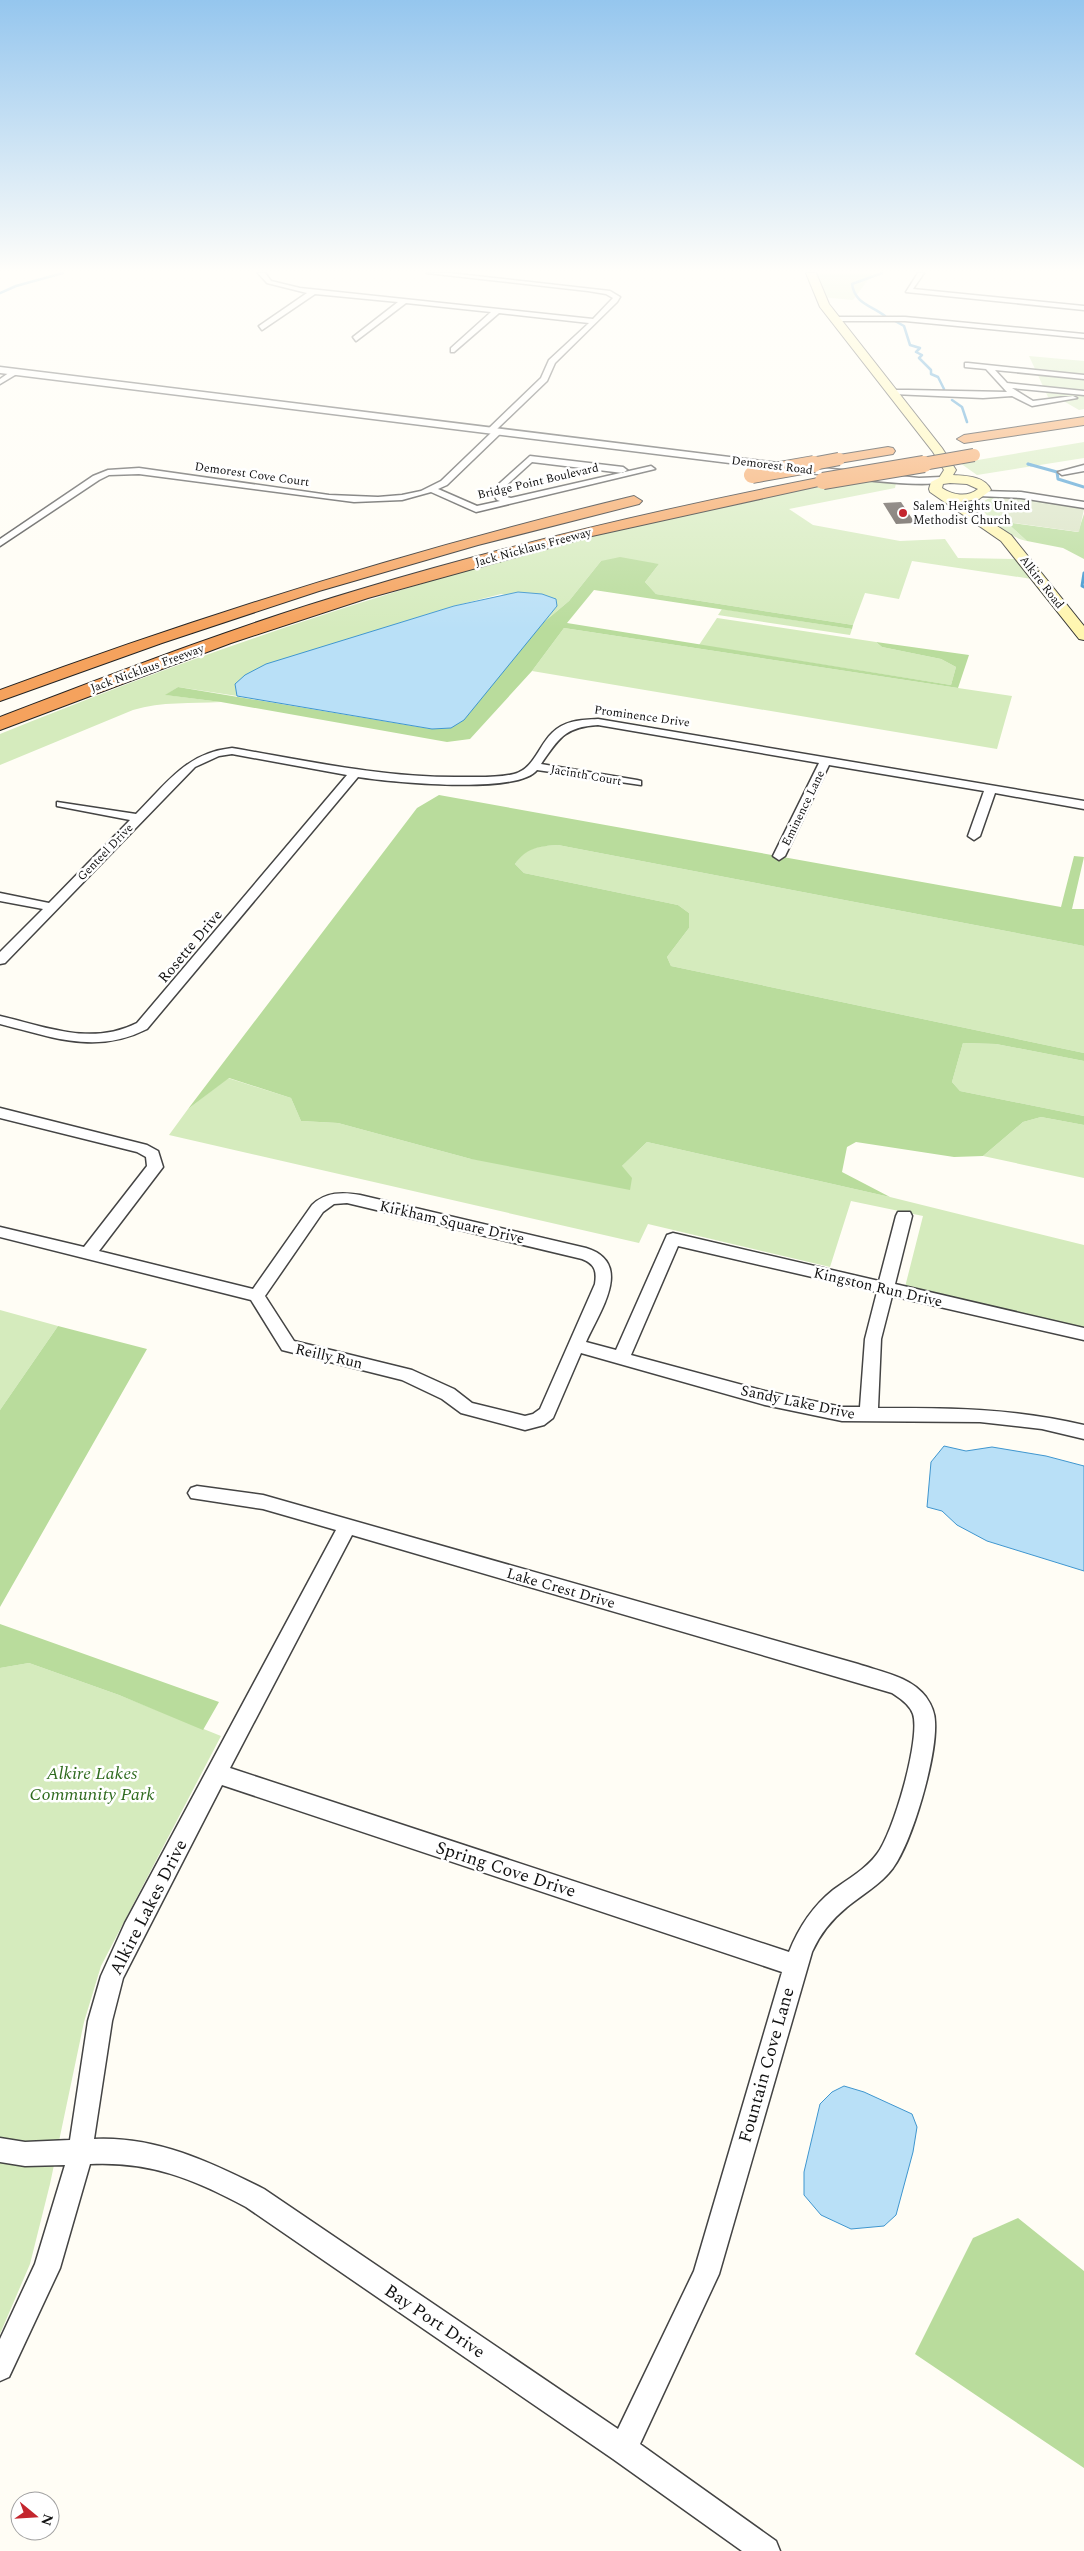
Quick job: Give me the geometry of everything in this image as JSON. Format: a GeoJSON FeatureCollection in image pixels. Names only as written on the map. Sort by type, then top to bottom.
{"type":"FeatureCollection","features":[{"type":"Feature","properties":{"kind":"highway"},"geometry":{"type":"LineString","coordinates":[[917,447],[1084,421]]}},
{"type":"Feature","properties":{"kind":"highway"},"geometry":{"type":"LineString","coordinates":[[734,479],[893,450]]}},
{"type":"Feature","properties":{"kind":"highway","name":"Jack Nicklaus Freeway"},"geometry":{"type":"LineString","coordinates":[[0,724],[209,645],[362,594],[625,522],[826,476],[993,452]]}},
{"type":"Feature","properties":{"kind":"highway","name":"Jack Nicklaus Freeway"},"geometry":{"type":"LineString","coordinates":[[0,696],[184,628],[286,596],[457,545],[649,498]]}},
{"type":"Feature","properties":{"kind":"main road"},"geometry":{"type":"LineString","coordinates":[[893,392],[950,443],[980,489]]}},
{"type":"Feature","properties":{"kind":"main road"},"geometry":{"type":"LineString","coordinates":[[942,486],[950,470],[950,443]]}},
{"type":"Feature","properties":{"kind":"main road"},"geometry":{"type":"LineString","coordinates":[[942,486],[962,479],[980,489]]}},
{"type":"Feature","properties":{"kind":"main road"},"geometry":{"type":"LineString","coordinates":[[942,486],[959,497],[980,489]]}},
{"type":"Feature","properties":{"kind":"main road","name":"Alkire Road"},"geometry":{"type":"LineString","coordinates":[[942,486],[957,506],[998,530],[1008,540],[1084,636]]}},
{"type":"Feature","properties":{"kind":"main road","name":"Alkire Road"},"geometry":{"type":"LineString","coordinates":[[980,489],[972,503],[973,508],[995,524],[998,530]]}},
{"type":"Feature","properties":{"kind":"street","name":"Demorest Road"},"geometry":{"type":"LineString","coordinates":[[179,392],[495,431],[826,476],[942,486]]}},
{"type":"Feature","properties":{"kind":"street","name":"Demorest Cove Court"},"geometry":{"type":"LineString","coordinates":[[0,543],[96,478],[123,471],[341,498],[394,498],[434,490],[451,478],[532,392]]}},
{"type":"Feature","properties":{"kind":"street"},"geometry":{"type":"LineString","coordinates":[[926,392],[971,397],[1013,394],[1032,404],[1084,395]]}},
{"type":"Feature","properties":{"kind":"street"},"geometry":{"type":"LineString","coordinates":[[1060,392],[1084,395]]}},
{"type":"Feature","properties":{"kind":"street"},"geometry":{"type":"LineString","coordinates":[[508,500],[500,498],[495,492],[530,459],[635,471]]}},
{"type":"Feature","properties":{"kind":"street"},"geometry":{"type":"LineString","coordinates":[[1062,472],[1084,468]]}},
{"type":"Feature","properties":{"kind":"street","name":"Bridge Point Boulevard"},"geometry":{"type":"LineString","coordinates":[[434,490],[476,509],[508,500],[651,469]]}},
{"type":"Feature","properties":{"kind":"street"},"geometry":{"type":"LineString","coordinates":[[980,489],[1084,503]]}},
{"type":"Feature","properties":{"kind":"street","name":"Prominence Drive"},"geometry":{"type":"LineString","coordinates":[[216,753],[248,753],[417,781],[460,782],[511,778],[530,771],[562,730],[577,723],[592,722],[1084,805]]}},
{"type":"Feature","properties":{"kind":"street","name":"Genteel Drive"},"geometry":{"type":"LineString","coordinates":[[0,960],[190,765],[216,753]]}},
{"type":"Feature","properties":{"kind":"street","name":"Eminence Lane"},"geometry":{"type":"LineString","coordinates":[[779,856],[826,760]]}},
{"type":"Feature","properties":{"kind":"street","name":"Jacinth Court"},"geometry":{"type":"LineString","coordinates":[[535,766],[637,783]]}},
{"type":"Feature","properties":{"kind":"street","name":"Rosette Drive"},"geometry":{"type":"LineString","coordinates":[[0,1020],[93,1040],[120,1037],[142,1026],[355,772]]}},
{"type":"Feature","properties":{"kind":"street"},"geometry":{"type":"LineString","coordinates":[[974,836],[991,789]]}},
{"type":"Feature","properties":{"kind":"street"},"geometry":{"type":"LineString","coordinates":[[62,804],[139,818]]}},
{"type":"Feature","properties":{"kind":"street"},"geometry":{"type":"LineString","coordinates":[[0,897],[52,907]]}},
{"type":"Feature","properties":{"kind":"street"},"geometry":{"type":"LineString","coordinates":[[0,1113],[142,1148],[153,1155],[155,1167],[88,1254]]}},
{"type":"Feature","properties":{"kind":"street","name":"Kirkham Square Drive"},"geometry":{"type":"LineString","coordinates":[[257,1296],[313,1214],[326,1202],[341,1198],[360,1200],[586,1254],[599,1260],[604,1270],[603,1284],[577,1346]]}},
{"type":"Feature","properties":{"kind":"street"},"geometry":{"type":"LineString","coordinates":[[869,1415],[870,1364],[904,1216]]}},
{"type":"Feature","properties":{"kind":"street"},"geometry":{"type":"LineString","coordinates":[[0,1232],[257,1296]]}},
{"type":"Feature","properties":{"kind":"street","name":"Kingston Run Drive"},"geometry":{"type":"LineString","coordinates":[[621,1358],[673,1239],[1084,1334]]}},
{"type":"Feature","properties":{"kind":"street","name":"Reilly Run"},"geometry":{"type":"LineString","coordinates":[[257,1296],[288,1346],[406,1375],[448,1394],[467,1408],[525,1423],[538,1420],[547,1413],[577,1346]]}},
{"type":"Feature","properties":{"kind":"street","name":"Sandy Lake Drive"},"geometry":{"type":"LineString","coordinates":[[577,1346],[765,1398],[842,1414],[980,1415],[1042,1422],[1084,1432]]}},
{"type":"Feature","properties":{"kind":"street","name":"Lake Crest Drive"},"geometry":{"type":"LineString","coordinates":[[197,1493],[264,1502],[858,1673],[896,1686],[918,1703]]}},
{"type":"Feature","properties":{"kind":"street","name":"Alkire Lakes Drive"},"geometry":{"type":"LineString","coordinates":[[0,2368],[47,2268],[66,2208],[80,2153],[100,2021],[112,1976],[132,1931],[218,1774],[347,1527]]}},
{"type":"Feature","properties":{"kind":"street","name":"Fountain Cove Lane"},"geometry":{"type":"LineString","coordinates":[[623,2449],[706,2274],[795,1964],[806,1938],[825,1912],[863,1883],[886,1861],[899,1839],[924,1740],[926,1723],[918,1703]]}},
{"type":"Feature","properties":{"kind":"street","name":"Spring Cove Drive"},"geometry":{"type":"LineString","coordinates":[[218,1774],[795,1964]]}},
{"type":"Feature","properties":{"kind":"street","name":"Bay Port Drive"},"geometry":{"type":"LineString","coordinates":[[0,2150],[25,2154],[118,2150],[176,2162],[205,2172],[255,2198],[623,2449],[766,2551]]}},
{"type":"Feature","properties":{"kind":"green space"},"geometry":{"type":"Polygon","coordinates":[[[1046,392],[1084,392],[1084,409],[1079,410],[1060,399],[1048,397],[1046,392]]]}},
{"type":"Feature","properties":{"kind":"green space"},"geometry":{"type":"Polygon","coordinates":[[[1084,442],[1084,458],[977,475],[960,463],[1084,442]]]}},
{"type":"Feature","properties":{"kind":"green space"},"geometry":{"type":"Polygon","coordinates":[[[864,479],[896,483],[895,488],[789,509],[813,525],[900,541],[945,539],[958,558],[1015,559],[1032,579],[912,561],[899,599],[865,593],[853,625],[656,594],[645,582],[659,564],[601,561],[569,601],[544,622],[557,606],[501,594],[454,606],[309,651],[235,684],[237,696],[178,687],[166,695],[221,702],[166,704],[133,710],[0,765],[0,734],[105,693],[317,617],[533,552],[643,524],[753,500],[864,479]]]}},
{"type":"Feature","properties":{"kind":"green space"},"geometry":{"type":"Polygon","coordinates":[[[1010,496],[1084,507],[1084,509],[1004,498],[993,502],[1006,522],[1027,541],[1015,537],[1001,528],[988,517],[980,506],[989,498],[1010,496]]]}},
{"type":"Feature","properties":{"kind":"green space"},"geometry":{"type":"Polygon","coordinates":[[[1004,498],[1084,509],[1079,532],[1006,522],[993,502],[1004,498]]]}},
{"type":"Feature","properties":{"kind":"green space"},"geometry":{"type":"Polygon","coordinates":[[[1084,514],[1084,559],[1063,548],[1027,541],[1006,522],[1078,532],[1084,514]]]}},
{"type":"Feature","properties":{"kind":"green space"},"geometry":{"type":"Polygon","coordinates":[[[620,557],[659,564],[645,582],[656,594],[853,625],[852,629],[594,590],[567,623],[951,685],[956,667],[941,659],[882,647],[876,642],[969,655],[958,688],[564,628],[532,671],[470,739],[447,742],[221,702],[165,695],[178,687],[431,729],[451,728],[544,622],[569,601],[601,561],[620,557]]]}},
{"type":"Feature","properties":{"kind":"green space"},"geometry":{"type":"Polygon","coordinates":[[[722,609],[852,629],[850,635],[718,615],[722,609]]]}},
{"type":"Feature","properties":{"kind":"green space"},"geometry":{"type":"Polygon","coordinates":[[[717,618],[876,642],[882,647],[941,659],[956,667],[951,685],[699,645],[717,618]]]}},
{"type":"Feature","properties":{"kind":"green space"},"geometry":{"type":"Polygon","coordinates":[[[564,628],[1012,696],[997,749],[532,671],[564,628]]]}},
{"type":"Feature","properties":{"kind":"green space"},"geometry":{"type":"Polygon","coordinates":[[[439,795],[1061,907],[1074,856],[1084,857],[1072,909],[1084,909],[1084,946],[558,845],[545,846],[528,851],[515,864],[524,873],[678,905],[689,913],[689,928],[667,957],[671,966],[1084,1053],[1084,1061],[996,1044],[963,1043],[952,1082],[960,1091],[1084,1116],[1084,1125],[1041,1117],[1023,1122],[983,1156],[954,1157],[856,1142],[847,1147],[842,1172],[890,1197],[647,1142],[622,1166],[632,1178],[630,1190],[471,1159],[338,1123],[301,1121],[291,1098],[229,1078],[188,1109],[417,808],[439,795]]]}},
{"type":"Feature","properties":{"kind":"green space"},"geometry":{"type":"Polygon","coordinates":[[[558,845],[1084,946],[1084,1053],[671,966],[667,957],[689,928],[689,913],[678,905],[524,873],[515,864],[519,858],[533,848],[558,845]]]}},
{"type":"Feature","properties":{"kind":"green space"},"geometry":{"type":"Polygon","coordinates":[[[963,1043],[996,1044],[1084,1061],[1084,1116],[960,1091],[952,1082],[963,1043]]]}},
{"type":"Feature","properties":{"kind":"green space"},"geometry":{"type":"Polygon","coordinates":[[[228,1078],[291,1098],[301,1121],[338,1123],[471,1159],[622,1166],[647,1142],[890,1197],[1084,1245],[1084,1329],[905,1287],[923,1216],[851,1201],[830,1267],[648,1224],[639,1243],[169,1135],[188,1109],[228,1078]]]}},
{"type":"Feature","properties":{"kind":"green space"},"geometry":{"type":"Polygon","coordinates":[[[1041,1117],[1084,1125],[1084,1178],[983,1156],[1023,1122],[1041,1117]]]}},
{"type":"Feature","properties":{"kind":"green space"},"geometry":{"type":"Polygon","coordinates":[[[0,1310],[58,1326],[0,1410],[0,1310]]]}},
{"type":"Feature","properties":{"kind":"green space"},"geometry":{"type":"Polygon","coordinates":[[[58,1326],[147,1349],[0,1607],[0,1410],[58,1326]]]}},
{"type":"Feature","properties":{"kind":"green space"},"geometry":{"type":"Polygon","coordinates":[[[0,1624],[219,1702],[203,1730],[119,1695],[29,1663],[0,1668],[0,1624]]]}},
{"type":"Feature","properties":{"kind":"green space","name":"Alkire Lakes Community Park"},"geometry":{"type":"Polygon","coordinates":[[[29,1663],[119,1695],[221,1736],[101,1966],[84,2022],[50,2184],[30,2264],[0,2334],[0,1668],[29,1663]]]}},
{"type":"Feature","properties":{"kind":"green space"},"geometry":{"type":"Polygon","coordinates":[[[1018,2218],[1084,2271],[1084,2468],[915,2354],[973,2238],[1018,2218]]]}},
{"type":"Feature","properties":{"kind":"water"},"geometry":{"type":"Polygon","coordinates":[[[518,592],[542,594],[556,599],[557,606],[464,720],[451,728],[432,729],[237,696],[235,684],[245,675],[266,664],[454,606],[518,592]]]}},
{"type":"Feature","properties":{"kind":"water"},"geometry":{"type":"Polygon","coordinates":[[[944,1446],[966,1451],[992,1447],[1046,1456],[1084,1466],[1084,1571],[987,1541],[957,1525],[942,1511],[927,1507],[931,1462],[944,1446]]]}},
{"type":"Feature","properties":{"kind":"water"},"geometry":{"type":"Polygon","coordinates":[[[844,2086],[864,2092],[912,2114],[917,2127],[913,2152],[896,2215],[884,2226],[851,2229],[821,2215],[804,2195],[804,2172],[820,2104],[832,2092],[844,2086]]]}},
{"type":"Feature","properties":{"kind":"building","name":"Salem Heights United Methodist Church"},"geometry":{"type":"Polygon","coordinates":[[[901,502],[915,523],[896,524],[883,503],[901,502]]]}},
{"type":"Feature","properties":{"kind":"waterway"},"geometry":{"type":"LineString","coordinates":[[952,400],[962,407],[967,422]]}},
{"type":"Feature","properties":{"kind":"waterway"},"geometry":{"type":"LineString","coordinates":[[1031,465],[1028,464],[1057,472],[1058,479],[1084,487]]}},
{"type":"Feature","properties":{"kind":"waterway"},"geometry":{"type":"LineString","coordinates":[[1084,573],[1082,586],[1084,587]]}},
{"type":"Feature","properties":{"kind":"place","name":"Salem Heights United Methodist Church"},"geometry":{"type":"Point","coordinates":[903,513]}}]}
